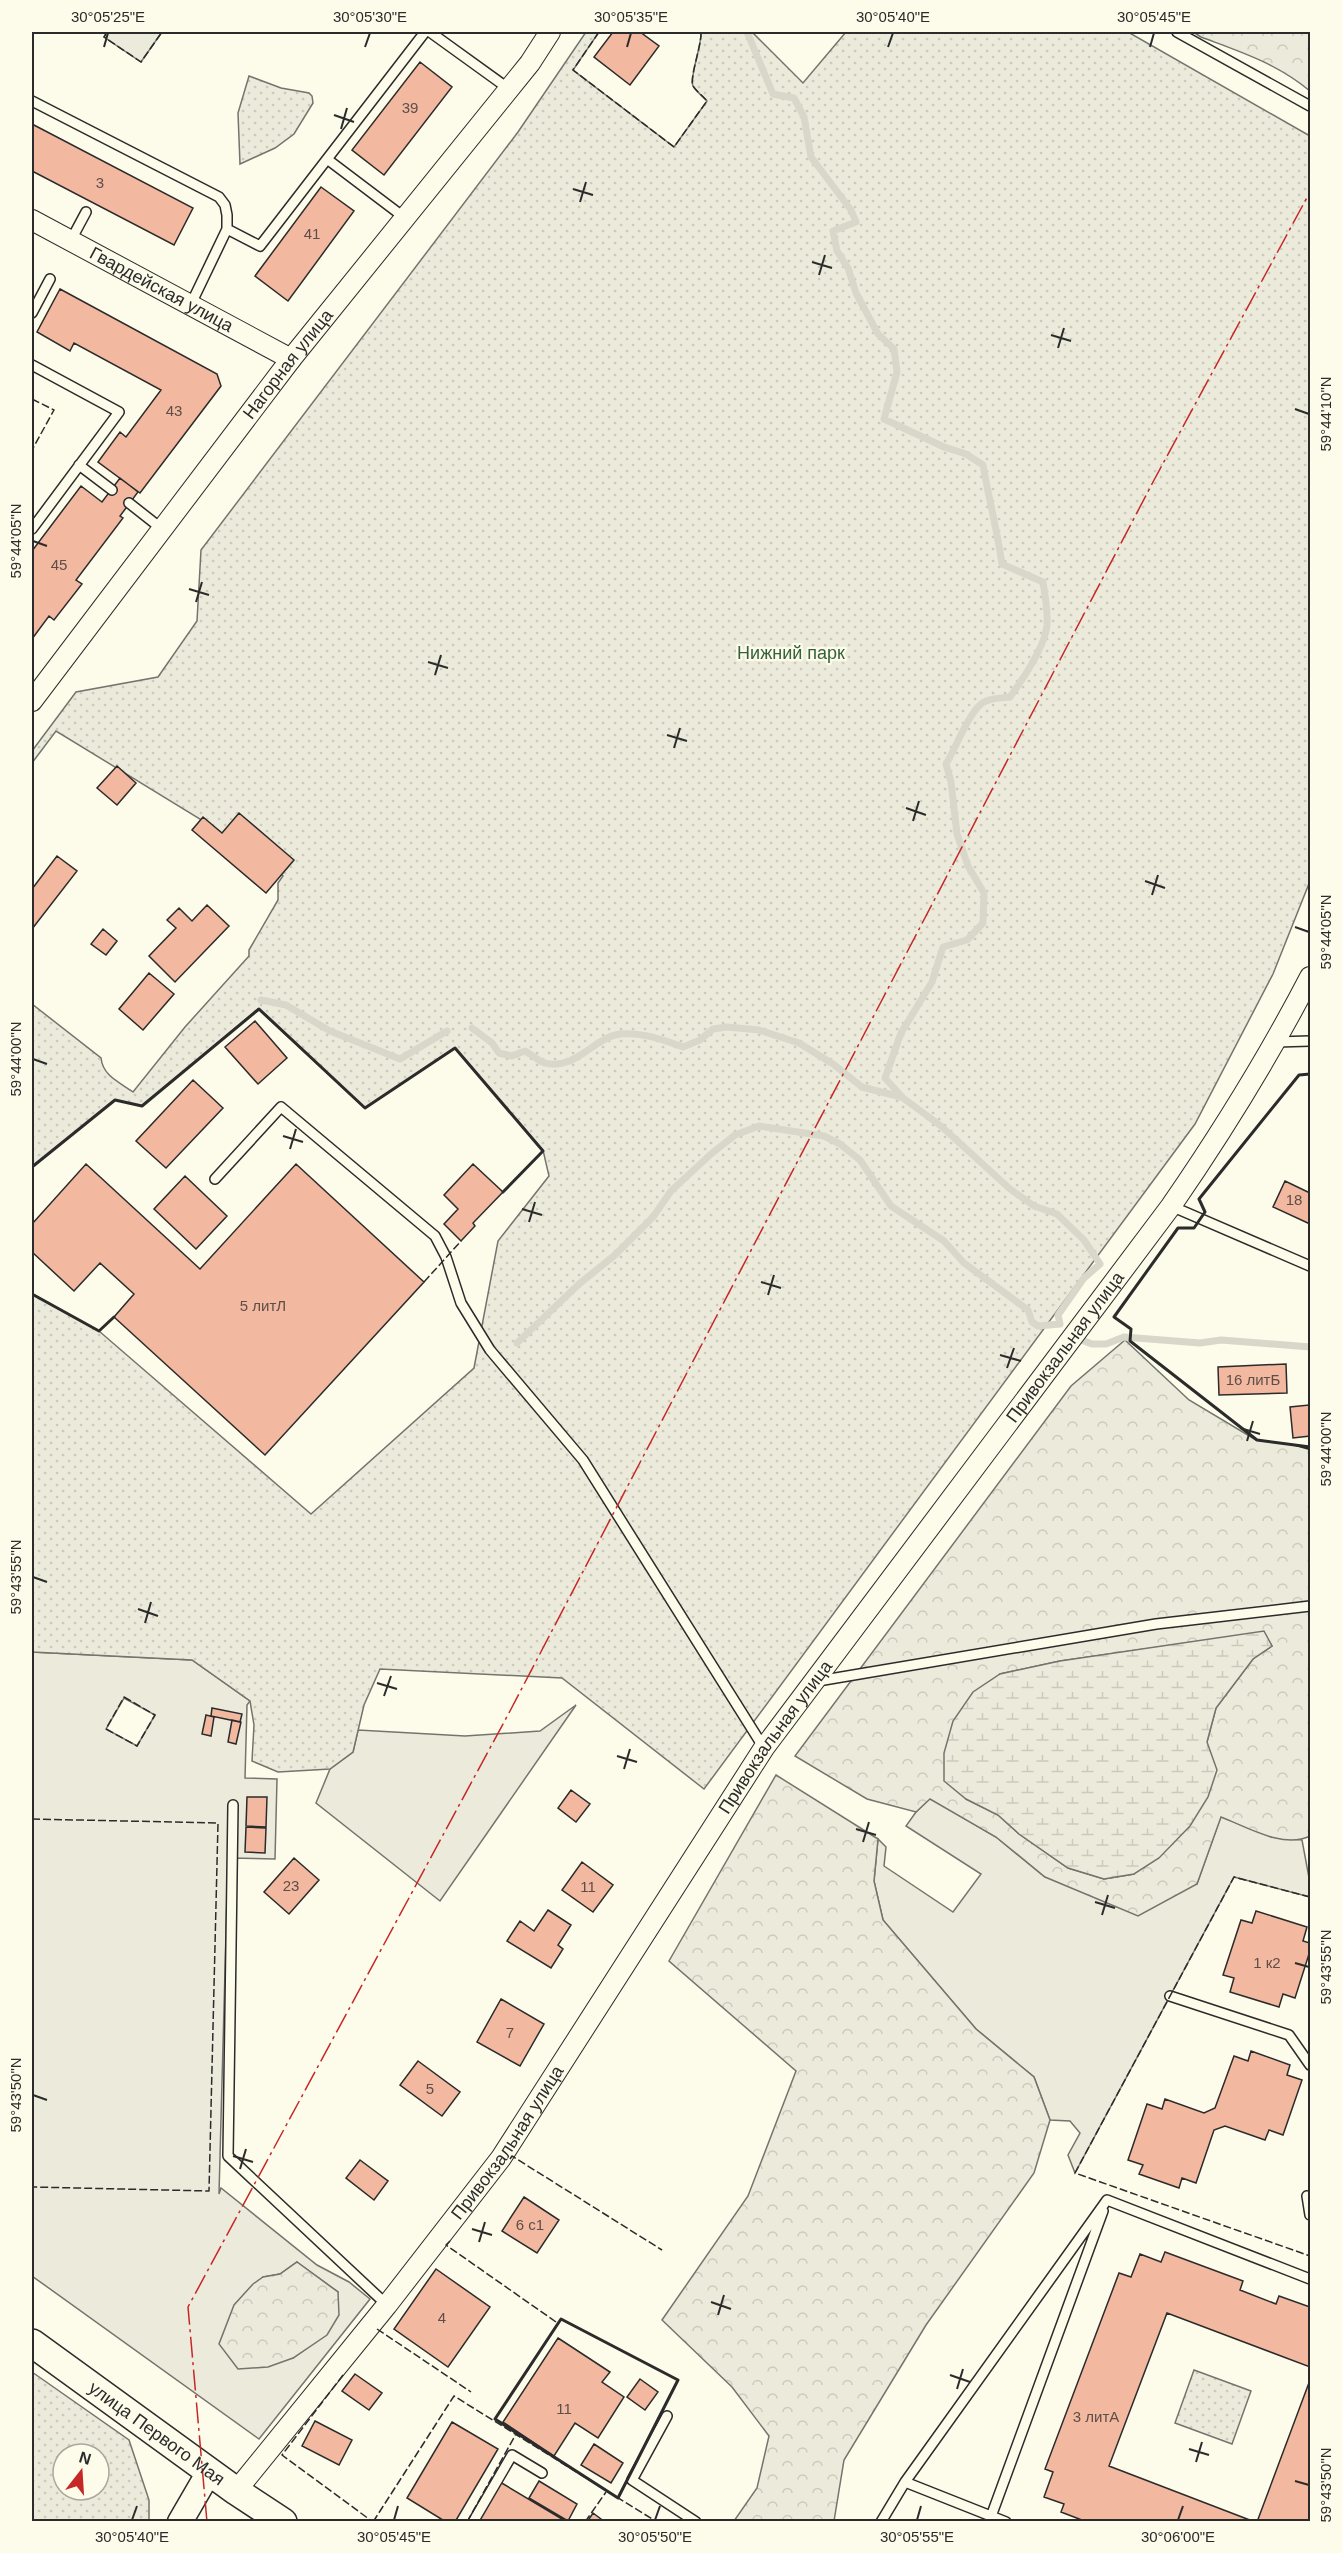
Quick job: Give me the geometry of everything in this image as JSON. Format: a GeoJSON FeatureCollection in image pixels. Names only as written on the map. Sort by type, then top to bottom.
{"type":"FeatureCollection","features":[{"type":"Feature","properties":{"kind":"main road","name":"улица Первого Мая"},"geometry":{"type":"LineString","coordinates":[[32,2343],[236,2492],[283,2522]]}},
{"type":"Feature","properties":{"kind":"street","name":"Нагорная улица"},"geometry":{"type":"LineString","coordinates":[[32,701],[291,359],[530,63],[550,32]]}},
{"type":"Feature","properties":{"kind":"street","name":"Гвардейская улица"},"geometry":{"type":"LineString","coordinates":[[32,220],[291,359]]}},
{"type":"Feature","properties":{"kind":"street","name":"Привокзальная улица"},"geometry":{"type":"LineString","coordinates":[[236,2492],[387,2305],[501,2158],[764,1748],[1171,1206],[1207,1154],[1276,1042],[1311,977]]}},
{"type":"Feature","properties":{"kind":"street"},"geometry":{"type":"LineString","coordinates":[[180,2522],[209,2472]]}},
{"type":"Feature","properties":{"kind":"lane"},"geometry":{"type":"LineString","coordinates":[[227,229],[260,246],[425,32]]}},
{"type":"Feature","properties":{"kind":"lane"},"geometry":{"type":"LineString","coordinates":[[430,32],[509,89]]}},
{"type":"Feature","properties":{"kind":"lane"},"geometry":{"type":"LineString","coordinates":[[1177,32],[1311,106]]}},
{"type":"Feature","properties":{"kind":"lane"},"geometry":{"type":"LineString","coordinates":[[32,101],[219,197],[225,205],[227,229],[191,304]]}},
{"type":"Feature","properties":{"kind":"lane"},"geometry":{"type":"LineString","coordinates":[[327,159],[405,218]]}},
{"type":"Feature","properties":{"kind":"lane"},"geometry":{"type":"LineString","coordinates":[[71,240],[86,212]]}},
{"type":"Feature","properties":{"kind":"lane"},"geometry":{"type":"LineString","coordinates":[[32,313],[50,279]]}},
{"type":"Feature","properties":{"kind":"lane"},"geometry":{"type":"LineString","coordinates":[[32,365],[119,412],[32,529]]}},
{"type":"Feature","properties":{"kind":"lane"},"geometry":{"type":"LineString","coordinates":[[79,465],[112,490]]}},
{"type":"Feature","properties":{"kind":"lane"},"geometry":{"type":"LineString","coordinates":[[129,503],[162,529]]}},
{"type":"Feature","properties":{"kind":"lane"},"geometry":{"type":"LineString","coordinates":[[1276,1042],[1311,1041]]}},
{"type":"Feature","properties":{"kind":"lane"},"geometry":{"type":"LineString","coordinates":[[215,1179],[281,1107],[435,1236],[446,1257],[461,1303],[490,1350],[583,1460],[764,1748]]}},
{"type":"Feature","properties":{"kind":"lane"},"geometry":{"type":"LineString","coordinates":[[1171,1206],[1311,1266]]}},
{"type":"Feature","properties":{"kind":"lane"},"geometry":{"type":"LineString","coordinates":[[813,1682],[1156,1624],[1311,1606]]}},
{"type":"Feature","properties":{"kind":"lane"},"geometry":{"type":"LineString","coordinates":[[233,1804],[228,2156],[387,2305]]}},
{"type":"Feature","properties":{"kind":"lane"},"geometry":{"type":"LineString","coordinates":[[1170,1996],[1288,2035],[1311,2065]]}},
{"type":"Feature","properties":{"kind":"lane"},"geometry":{"type":"LineString","coordinates":[[1306,2196],[1311,2215]]}},
{"type":"Feature","properties":{"kind":"lane"},"geometry":{"type":"LineString","coordinates":[[1107,2200],[1311,2279]]}},
{"type":"Feature","properties":{"kind":"lane"},"geometry":{"type":"LineString","coordinates":[[881,2522],[905,2482],[1107,2200]]}},
{"type":"Feature","properties":{"kind":"lane"},"geometry":{"type":"LineString","coordinates":[[990,2519],[1107,2200]]}},
{"type":"Feature","properties":{"kind":"lane"},"geometry":{"type":"LineString","coordinates":[[667,2416],[632,2480],[696,2522]]}},
{"type":"Feature","properties":{"kind":"lane"},"geometry":{"type":"LineString","coordinates":[[472,2522],[512,2455],[542,2473]]}},
{"type":"Feature","properties":{"kind":"lane"},"geometry":{"type":"LineString","coordinates":[[905,2482],[990,2519],[1006,2522]]}},
{"type":"Feature","properties":{"kind":"green space"},"geometry":{"type":"Polygon","coordinates":[[[107,32],[162,32],[141,62],[104,37],[107,32]]]}},
{"type":"Feature","properties":{"kind":"green space","name":"Нижний парк"},"geometry":{"type":"Polygon","coordinates":[[[586,32],[599,32],[573,70],[674,147],[707,101],[694,88],[692,82],[701,32],[752,32],[803,83],[846,32],[1128,32],[1310,136],[1310,881],[1273,974],[1195,1124],[704,1789],[562,1678],[380,1669],[364,1705],[353,1752],[330,1769],[278,1772],[252,1761],[254,1725],[250,1701],[192,1660],[32,1652],[32,1294],[99,1331],[311,1514],[474,1368],[498,1241],[549,1176],[543,1150],[455,1048],[365,1108],[258,1009],[142,1106],[115,1100],[32,1167],[32,1004],[101,1058],[108,1074],[133,1092],[185,1027],[249,956],[249,950],[278,900],[278,883],[283,876],[277,871],[270,878],[218,830],[56,731],[32,763],[32,751],[76,692],[158,677],[197,621],[201,550],[518,132],[586,32]]]}},
{"type":"Feature","properties":{"kind":"green space"},"geometry":{"type":"Polygon","coordinates":[[[1193,32],[1310,32],[1310,91],[1271,66],[1193,32]]]}},
{"type":"Feature","properties":{"kind":"green space"},"geometry":{"type":"Polygon","coordinates":[[[249,76],[281,88],[309,93],[313,103],[294,134],[275,148],[240,164],[238,113],[249,76]]]}},
{"type":"Feature","properties":{"kind":"green space"},"geometry":{"type":"Polygon","coordinates":[[[1125,1340],[1189,1400],[1256,1440],[1310,1447],[1310,1836],[1288,1840],[1277,1838],[1253,1831],[1221,1817],[1197,1884],[1138,1916],[1045,1877],[996,1837],[930,1799],[916,1812],[867,1799],[795,1756],[1071,1386],[1125,1340]],[[1264,1632],[1060,1661],[1000,1674],[966,1799],[998,1815],[1019,1834],[1068,1868],[1104,1879],[1134,1874],[1207,1742],[1216,1708],[1253,1659],[1272,1646],[1264,1632]]]}},
{"type":"Feature","properties":{"kind":"green space"},"geometry":{"type":"Polygon","coordinates":[[[1264,1631],[1272,1646],[1253,1659],[1216,1708],[1207,1742],[1217,1770],[1208,1797],[1190,1826],[1159,1858],[1134,1874],[1104,1879],[1068,1868],[1019,1834],[998,1815],[966,1799],[944,1781],[944,1753],[953,1721],[973,1692],[1000,1674],[1060,1661],[1264,1631]]]}},
{"type":"Feature","properties":{"kind":"green space"},"geometry":{"type":"Polygon","coordinates":[[[32,1652],[192,1660],[250,1701],[247,1705],[245,1778],[277,1779],[275,1859],[228,1858],[219,2194],[221,2188],[317,2265],[349,2282],[370,2299],[259,2439],[32,2276],[32,1652]],[[124,1698],[106,1729],[137,1746],[155,1715],[124,1698]],[[297,2262],[280,2274],[263,2277],[293,2358],[307,2348],[338,2292],[297,2262]]]}},
{"type":"Feature","properties":{"kind":"green space"},"geometry":{"type":"Polygon","coordinates":[[[576,1705],[440,1901],[316,1803],[330,1769],[353,1752],[358,1730],[465,1736],[540,1731],[576,1705]]]}},
{"type":"Feature","properties":{"kind":"green space"},"geometry":{"type":"Polygon","coordinates":[[[776,1775],[878,1839],[874,1881],[883,1920],[976,2029],[1034,2077],[1050,2120],[1034,2173],[926,2325],[844,2460],[834,2521],[734,2521],[757,2488],[769,2436],[732,2387],[662,2320],[748,2196],[796,2071],[669,1961],[776,1775]]]}},
{"type":"Feature","properties":{"kind":"green space"},"geometry":{"type":"Polygon","coordinates":[[[930,1798],[996,1837],[1045,1877],[1197,1884],[1221,1816],[1271,1837],[1302,1840],[1310,1883],[1310,1897],[1234,1877],[1075,2173],[1068,2155],[1080,2133],[1070,2121],[1050,2120],[1034,2077],[976,2029],[883,1920],[874,1881],[878,1839],[886,1847],[884,1866],[953,1912],[981,1874],[906,1826],[930,1798]]]}},
{"type":"Feature","properties":{"kind":"green space"},"geometry":{"type":"Polygon","coordinates":[[[297,2262],[338,2292],[339,2315],[327,2335],[293,2358],[268,2367],[238,2369],[219,2344],[234,2305],[253,2284],[263,2277],[280,2274],[297,2262]]]}},
{"type":"Feature","properties":{"kind":"green space"},"geometry":{"type":"Polygon","coordinates":[[[1194,2370],[1251,2391],[1232,2444],[1175,2423],[1194,2370]]]}},
{"type":"Feature","properties":{"kind":"green space"},"geometry":{"type":"Polygon","coordinates":[[[32,2372],[129,2440],[149,2500],[149,2521],[32,2521],[32,2372]]]}},
{"type":"Feature","properties":{"kind":"building"},"geometry":{"type":"Polygon","coordinates":[[[613,32],[640,32],[659,46],[630,85],[594,57],[613,32]]]}},
{"type":"Feature","properties":{"kind":"building"},"geometry":{"type":"Polygon","coordinates":[[[420,62],[452,87],[384,175],[352,150],[420,62]]]}},
{"type":"Feature","properties":{"kind":"building"},"geometry":{"type":"Polygon","coordinates":[[[32,124],[193,208],[174,245],[32,171],[32,124]]]}},
{"type":"Feature","properties":{"kind":"building"},"geometry":{"type":"Polygon","coordinates":[[[321,187],[354,211],[288,301],[255,276],[321,187]]]}},
{"type":"Feature","properties":{"kind":"building"},"geometry":{"type":"Polygon","coordinates":[[[60,289],[217,374],[221,386],[140,493],[98,462],[120,432],[126,437],[161,390],[74,343],[70,351],[37,332],[60,289]]]}},
{"type":"Feature","properties":{"kind":"building"},"geometry":{"type":"Polygon","coordinates":[[[120,478],[138,492],[120,516],[123,518],[76,580],[82,584],[54,620],[49,616],[32,639],[32,551],[81,486],[102,502],[120,478]]]}},
{"type":"Feature","properties":{"kind":"building"},"geometry":{"type":"Polygon","coordinates":[[[117,766],[136,783],[117,805],[97,788],[117,766]]]}},
{"type":"Feature","properties":{"kind":"building"},"geometry":{"type":"Polygon","coordinates":[[[239,813],[294,860],[266,893],[192,830],[203,817],[222,833],[239,813]]]}},
{"type":"Feature","properties":{"kind":"building"},"geometry":{"type":"Polygon","coordinates":[[[57,856],[77,871],[32,929],[32,889],[57,856]]]}},
{"type":"Feature","properties":{"kind":"building"},"geometry":{"type":"Polygon","coordinates":[[[207,905],[229,926],[175,982],[149,956],[176,928],[167,920],[179,908],[192,921],[207,905]]]}},
{"type":"Feature","properties":{"kind":"building"},"geometry":{"type":"Polygon","coordinates":[[[103,929],[117,941],[106,955],[91,944],[103,929]]]}},
{"type":"Feature","properties":{"kind":"building"},"geometry":{"type":"Polygon","coordinates":[[[149,973],[174,994],[143,1030],[119,1009],[149,973]]]}},
{"type":"Feature","properties":{"kind":"building"},"geometry":{"type":"Polygon","coordinates":[[[255,1021],[287,1058],[258,1084],[225,1047],[255,1021]]]}},
{"type":"Feature","properties":{"kind":"building"},"geometry":{"type":"Polygon","coordinates":[[[193,1080],[223,1108],[166,1168],[136,1141],[193,1080]]]}},
{"type":"Feature","properties":{"kind":"building"},"geometry":{"type":"Polygon","coordinates":[[[86,1164],[200,1269],[296,1164],[424,1282],[265,1455],[114,1317],[134,1294],[100,1263],[74,1291],[32,1252],[32,1224],[86,1164]]]}},
{"type":"Feature","properties":{"kind":"building"},"geometry":{"type":"Polygon","coordinates":[[[473,1164],[503,1192],[473,1223],[475,1226],[461,1241],[444,1224],[458,1209],[444,1195],[473,1164]]]}},
{"type":"Feature","properties":{"kind":"building"},"geometry":{"type":"Polygon","coordinates":[[[185,1176],[227,1216],[196,1249],[154,1209],[185,1176]]]}},
{"type":"Feature","properties":{"kind":"building"},"geometry":{"type":"Polygon","coordinates":[[[1285,1181],[1310,1193],[1310,1224],[1273,1207],[1285,1181]]]}},
{"type":"Feature","properties":{"kind":"building"},"geometry":{"type":"Polygon","coordinates":[[[1286,1364],[1287,1393],[1219,1395],[1218,1367],[1286,1364]]]}},
{"type":"Feature","properties":{"kind":"building"},"geometry":{"type":"Polygon","coordinates":[[[1309,1405],[1310,1436],[1293,1438],[1290,1407],[1309,1405]]]}},
{"type":"Feature","properties":{"kind":"building"},"geometry":{"type":"Polygon","coordinates":[[[212,1708],[242,1714],[240,1722],[211,1716],[212,1708]]]}},
{"type":"Feature","properties":{"kind":"building"},"geometry":{"type":"Polygon","coordinates":[[[206,1715],[214,1717],[211,1736],[202,1734],[206,1715]]]}},
{"type":"Feature","properties":{"kind":"building"},"geometry":{"type":"Polygon","coordinates":[[[232,1720],[241,1722],[236,1744],[228,1742],[232,1720]]]}},
{"type":"Feature","properties":{"kind":"building"},"geometry":{"type":"Polygon","coordinates":[[[571,1790],[590,1804],[576,1822],[558,1808],[571,1790]]]}},
{"type":"Feature","properties":{"kind":"building"},"geometry":{"type":"Polygon","coordinates":[[[247,1797],[267,1797],[266,1827],[246,1826],[247,1797]]]}},
{"type":"Feature","properties":{"kind":"building"},"geometry":{"type":"Polygon","coordinates":[[[246,1827],[266,1828],[265,1853],[245,1852],[246,1827]]]}},
{"type":"Feature","properties":{"kind":"building"},"geometry":{"type":"Polygon","coordinates":[[[294,1858],[319,1880],[289,1914],[264,1892],[294,1858]]]}},
{"type":"Feature","properties":{"kind":"building"},"geometry":{"type":"Polygon","coordinates":[[[582,1862],[613,1885],[593,1912],[562,1890],[582,1862]]]}},
{"type":"Feature","properties":{"kind":"building"},"geometry":{"type":"Polygon","coordinates":[[[548,1910],[571,1925],[558,1945],[563,1949],[551,1968],[507,1941],[520,1921],[534,1931],[548,1910]]]}},
{"type":"Feature","properties":{"kind":"building"},"geometry":{"type":"Polygon","coordinates":[[[1256,1911],[1307,1927],[1303,1941],[1310,1943],[1310,1951],[1295,1998],[1283,1994],[1279,2007],[1230,1992],[1234,1978],[1223,1975],[1241,1920],[1252,1923],[1256,1911]]]}},
{"type":"Feature","properties":{"kind":"building"},"geometry":{"type":"Polygon","coordinates":[[[501,1999],[544,2024],[520,2066],[477,2042],[501,1999]]]}},
{"type":"Feature","properties":{"kind":"building"},"geometry":{"type":"Polygon","coordinates":[[[1251,2051],[1290,2065],[1287,2075],[1302,2080],[1283,2135],[1269,2130],[1265,2140],[1225,2126],[1214,2130],[1196,2183],[1182,2178],[1179,2188],[1139,2174],[1143,2165],[1128,2160],[1147,2104],[1162,2109],[1165,2099],[1204,2113],[1215,2108],[1234,2056],[1248,2061],[1251,2051]]]}},
{"type":"Feature","properties":{"kind":"building"},"geometry":{"type":"Polygon","coordinates":[[[418,2061],[460,2092],[442,2116],[400,2085],[418,2061]]]}},
{"type":"Feature","properties":{"kind":"building"},"geometry":{"type":"Polygon","coordinates":[[[360,2160],[388,2181],[374,2200],[346,2178],[360,2160]]]}},
{"type":"Feature","properties":{"kind":"building"},"geometry":{"type":"Polygon","coordinates":[[[524,2197],[559,2220],[537,2253],[502,2231],[524,2197]]]}},
{"type":"Feature","properties":{"kind":"building"},"geometry":{"type":"Polygon","coordinates":[[[1165,2252],[1243,2281],[1240,2290],[1276,2304],[1279,2296],[1310,2307],[1310,2367],[1167,2313],[1109,2466],[1255,2522],[1087,2522],[1061,2512],[1064,2504],[1044,2497],[1053,2472],[1045,2469],[1119,2273],[1131,2277],[1140,2254],[1161,2262],[1165,2252]]]}},
{"type":"Feature","properties":{"kind":"building"},"geometry":{"type":"Polygon","coordinates":[[[436,2269],[490,2307],[448,2367],[394,2329],[436,2269]]]}},
{"type":"Feature","properties":{"kind":"building"},"geometry":{"type":"Polygon","coordinates":[[[558,2338],[610,2372],[602,2382],[624,2397],[598,2438],[575,2423],[554,2456],[503,2422],[558,2338]]]}},
{"type":"Feature","properties":{"kind":"building"},"geometry":{"type":"Polygon","coordinates":[[[355,2374],[382,2393],[369,2410],[342,2391],[355,2374]]]}},
{"type":"Feature","properties":{"kind":"building"},"geometry":{"type":"Polygon","coordinates":[[[640,2379],[658,2392],[645,2410],[627,2397],[640,2379]]]}},
{"type":"Feature","properties":{"kind":"building"},"geometry":{"type":"Polygon","coordinates":[[[1310,2380],[1310,2522],[1257,2522],[1310,2380]]]}},
{"type":"Feature","properties":{"kind":"building"},"geometry":{"type":"Polygon","coordinates":[[[315,2421],[352,2440],[339,2465],[302,2446],[315,2421]]]}},
{"type":"Feature","properties":{"kind":"building"},"geometry":{"type":"Polygon","coordinates":[[[452,2422],[498,2449],[455,2522],[446,2522],[407,2498],[452,2422]]]}},
{"type":"Feature","properties":{"kind":"building"},"geometry":{"type":"Polygon","coordinates":[[[594,2444],[623,2463],[611,2483],[581,2465],[594,2444]]]}},
{"type":"Feature","properties":{"kind":"building"},"geometry":{"type":"Polygon","coordinates":[[[539,2481],[577,2504],[568,2521],[529,2498],[539,2481]]]}},
{"type":"Feature","properties":{"kind":"building"},"geometry":{"type":"Polygon","coordinates":[[[500,2482],[567,2522],[484,2522],[479,2518],[500,2482]]]}},
{"type":"Feature","properties":{"kind":"building"},"geometry":{"type":"Polygon","coordinates":[[[593,2513],[605,2522],[587,2522],[593,2513]]]}},
{"type":"Feature","properties":{"kind":"waterway"},"geometry":{"type":"LineString","coordinates":[[517,1343],[579,1284],[615,1255],[653,1217],[671,1191],[711,1154],[735,1135],[759,1126],[824,1136],[840,1144],[860,1160],[891,1206],[944,1241],[964,1263],[1028,1310],[1032,1322],[1038,1326],[1060,1324],[1058,1315],[1084,1278],[1100,1264],[1084,1240],[1057,1214],[1034,1206],[1010,1189],[941,1126],[903,1098],[885,1078],[901,1033],[932,982],[943,947],[967,940],[983,923],[984,893],[968,866],[957,834],[951,782],[946,764],[974,711],[986,701],[1010,697],[1027,672],[1038,653],[1045,634],[1046,603],[1043,582],[1002,564],[983,465],[966,454],[944,447],[884,419],[897,372],[894,349],[878,334],[856,293],[848,268],[837,251],[833,231],[856,222],[851,210],[811,157],[804,117],[794,98],[773,94],[747,32]]}},
{"type":"Feature","properties":{"kind":"waterway"},"geometry":{"type":"LineString","coordinates":[[261,1000],[286,1005],[330,1031],[400,1059],[447,1031]]}},
{"type":"Feature","properties":{"kind":"waterway"},"geometry":{"type":"LineString","coordinates":[[472,1028],[492,1043],[499,1053],[512,1056],[525,1051],[542,1062],[556,1064],[575,1058],[601,1041],[620,1034],[645,1035],[683,1047],[700,1040],[713,1029],[727,1027],[759,1030],[799,1043],[833,1064],[862,1087],[901,1097]]}},
{"type":"Feature","properties":{"kind":"waterway"},"geometry":{"type":"LineString","coordinates":[[1084,1341],[1092,1344],[1106,1344],[1124,1337],[1200,1343],[1221,1340],[1310,1347]]}},
{"type":"Feature","properties":{"kind":"fence"},"geometry":{"type":"LineString","coordinates":[[107,32],[104,37],[141,62],[162,32]]}},
{"type":"Feature","properties":{"kind":"fence"},"geometry":{"type":"LineString","coordinates":[[599,32],[573,70],[674,147],[707,101],[694,88],[692,82],[701,32]]}},
{"type":"Feature","properties":{"kind":"fence"},"geometry":{"type":"LineString","coordinates":[[32,399],[54,410],[32,450]]}},
{"type":"Feature","properties":{"kind":"fence"},"geometry":{"type":"LineString","coordinates":[[424,1282],[461,1241]]}},
{"type":"Feature","properties":{"kind":"fence"},"geometry":{"type":"LineString","coordinates":[[124,1697],[155,1715],[137,1746],[106,1729],[124,1697]]}},
{"type":"Feature","properties":{"kind":"fence"},"geometry":{"type":"LineString","coordinates":[[32,1819],[218,1823],[209,2191],[32,2187]]}},
{"type":"Feature","properties":{"kind":"fence"},"geometry":{"type":"LineString","coordinates":[[1310,1897],[1234,1877],[1075,2173],[1310,2256]]}},
{"type":"Feature","properties":{"kind":"fence"},"geometry":{"type":"LineString","coordinates":[[510,2159],[512,2156],[662,2250]]}},
{"type":"Feature","properties":{"kind":"fence"},"geometry":{"type":"LineString","coordinates":[[450,2241],[446,2245],[556,2322]]}},
{"type":"Feature","properties":{"kind":"fence"},"geometry":{"type":"LineString","coordinates":[[377,2329],[471,2392]]}},
{"type":"Feature","properties":{"kind":"fence"},"geometry":{"type":"LineString","coordinates":[[343,2375],[282,2455],[373,2522]]}},
{"type":"Feature","properties":{"kind":"fence"},"geometry":{"type":"LineString","coordinates":[[373,2522],[454,2396],[657,2522]]}},
{"type":"Feature","properties":{"kind":"fence"},"geometry":{"type":"LineString","coordinates":[[467,2522],[516,2434]]}},
{"type":"Feature","properties":{"kind":"fence"},"geometry":{"type":"LineString","coordinates":[[585,2522],[606,2492]]}},
{"type":"Feature","properties":{"kind":"wall"},"geometry":{"type":"LineString","coordinates":[[32,1167],[115,1100],[142,1106],[259,1009],[365,1108],[455,1048],[543,1151],[503,1192]]}},
{"type":"Feature","properties":{"kind":"wall"},"geometry":{"type":"LineString","coordinates":[[1310,1074],[1299,1075],[1199,1199],[1205,1212],[1194,1228],[1178,1228],[1114,1317],[1131,1329],[1130,1341],[1257,1440],[1310,1447]]}},
{"type":"Feature","properties":{"kind":"wall"},"geometry":{"type":"LineString","coordinates":[[32,1294],[99,1331],[114,1317]]}},
{"type":"Feature","properties":{"kind":"wall"},"geometry":{"type":"LineString","coordinates":[[561,2319],[678,2380],[618,2498],[495,2419],[561,2319]]}},
{"type":"Feature","properties":{"kind":"power"},"geometry":{"type":"LineString","coordinates":[[207,2522],[188,2307],[510,1711],[1153,482],[1310,192]]}}]}
